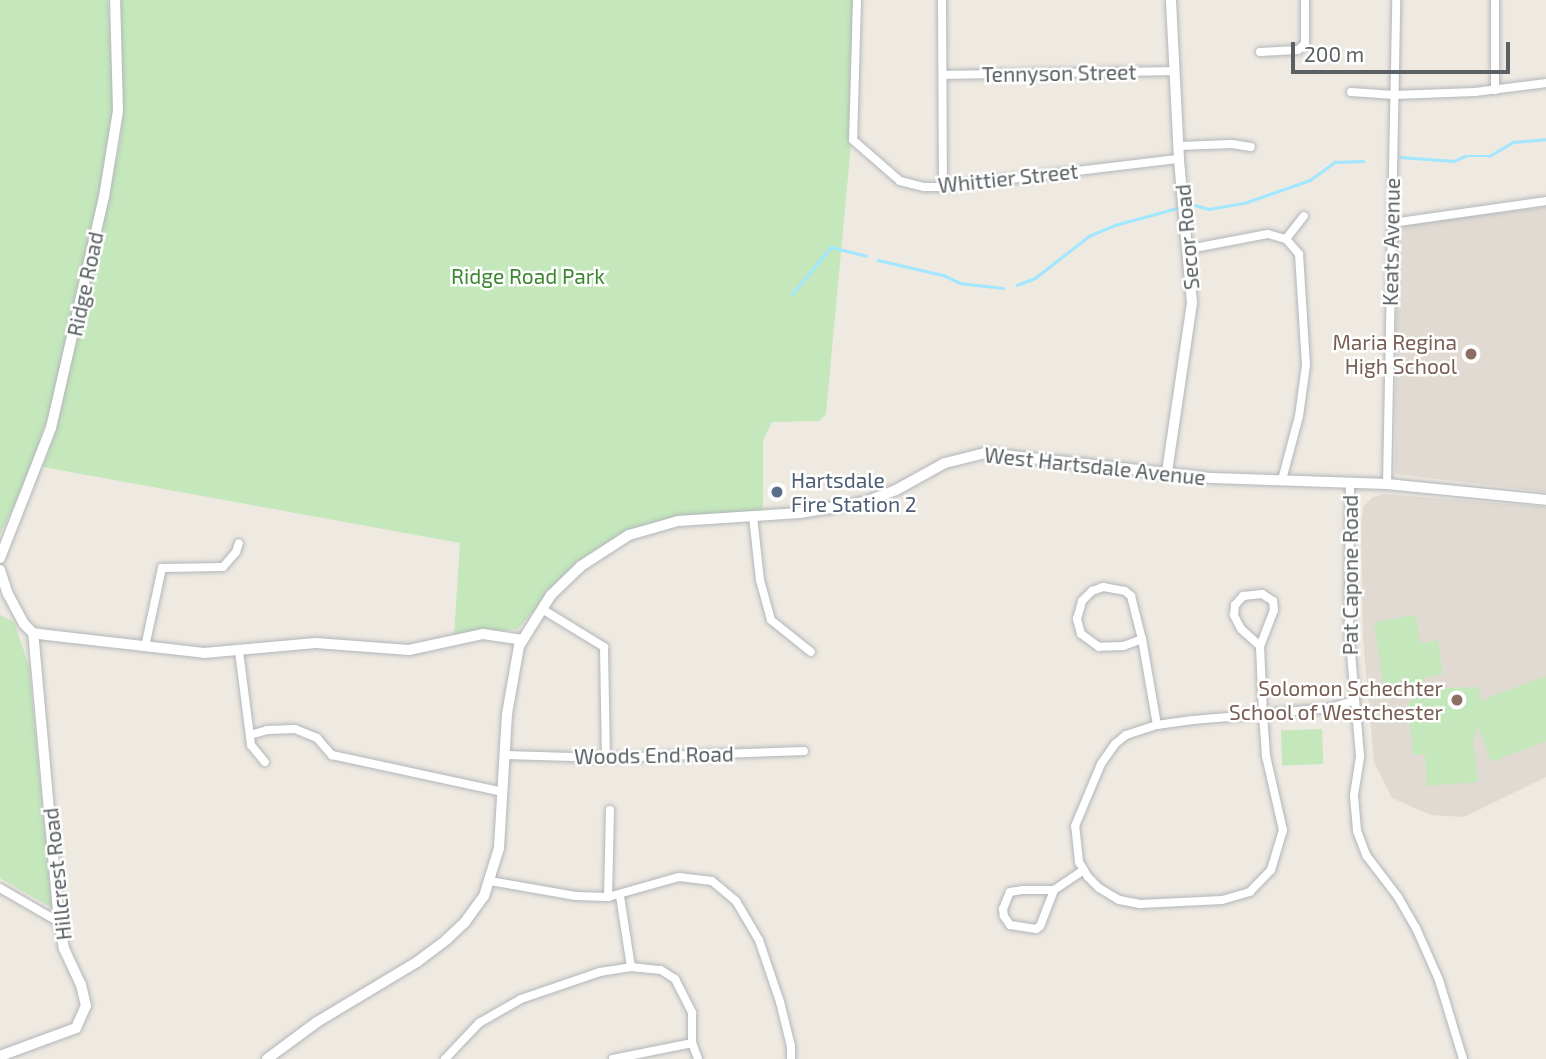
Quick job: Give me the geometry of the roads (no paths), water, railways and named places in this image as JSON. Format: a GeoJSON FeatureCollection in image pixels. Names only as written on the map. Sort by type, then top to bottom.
{"type":"FeatureCollection","features":[{"type":"Feature","properties":{"kind":"main road","name":"West Hartsdale Avenue"},"geometry":{"type":"LineString","coordinates":[[267,1059],[317,1022],[417,962],[465,922],[489,881],[499,848],[511,682],[523,640],[551,595],[581,566],[629,535],[678,521],[822,510],[866,502],[968,454],[1005,453],[1213,478],[1387,484],[1546,500]]}},
{"type":"Feature","properties":{"kind":"street","name":"Ridge Road"},"geometry":{"type":"LineString","coordinates":[[0,558],[51,428],[108,176],[118,111],[115,0]]}},
{"type":"Feature","properties":{"kind":"street","name":"Whittier Street"},"geometry":{"type":"LineString","coordinates":[[857,0],[853,140],[900,181],[925,187],[943,187],[1179,159]]}},
{"type":"Feature","properties":{"kind":"street"},"geometry":{"type":"LineString","coordinates":[[942,0],[943,187]]}},
{"type":"Feature","properties":{"kind":"street","name":"Secor Road"},"geometry":{"type":"LineString","coordinates":[[1167,472],[1191,329],[1189,249],[1179,159],[1171,0]]}},
{"type":"Feature","properties":{"kind":"street"},"geometry":{"type":"LineString","coordinates":[[1260,51],[1298,50],[1305,44],[1305,0]]}},
{"type":"Feature","properties":{"kind":"street","name":"Keats Avenue"},"geometry":{"type":"LineString","coordinates":[[1387,484],[1396,0]]}},
{"type":"Feature","properties":{"kind":"street"},"geometry":{"type":"LineString","coordinates":[[1495,0],[1495,90]]}},
{"type":"Feature","properties":{"kind":"street","name":"Tennyson Street"},"geometry":{"type":"LineString","coordinates":[[944,75],[1175,71]]}},
{"type":"Feature","properties":{"kind":"street"},"geometry":{"type":"LineString","coordinates":[[1351,92],[1394,95],[1495,90],[1546,83]]}},
{"type":"Feature","properties":{"kind":"street"},"geometry":{"type":"LineString","coordinates":[[1179,146],[1232,144],[1251,147]]}},
{"type":"Feature","properties":{"kind":"street"},"geometry":{"type":"LineString","coordinates":[[1392,223],[1546,201]]}},
{"type":"Feature","properties":{"kind":"street"},"geometry":{"type":"LineString","coordinates":[[1286,239],[1304,216]]}},
{"type":"Feature","properties":{"kind":"street"},"geometry":{"type":"LineString","coordinates":[[1189,249],[1268,234],[1286,239],[1299,254],[1302,266],[1306,365],[1299,416],[1282,480]]}},
{"type":"Feature","properties":{"kind":"street","name":"Pat Capone Road"},"geometry":{"type":"LineString","coordinates":[[1350,483],[1349,617],[1353,701],[1360,757],[1354,796],[1359,839],[1416,928],[1439,980],[1463,1059]]}},
{"type":"Feature","properties":{"kind":"street"},"geometry":{"type":"LineString","coordinates":[[753,516],[760,580],[771,620],[810,652]]}},
{"type":"Feature","properties":{"kind":"street"},"geometry":{"type":"LineString","coordinates":[[145,647],[162,568],[223,567],[236,552],[239,543]]}},
{"type":"Feature","properties":{"kind":"street"},"geometry":{"type":"LineString","coordinates":[[0,570],[12,601],[33,633],[204,653],[316,643],[409,650],[482,634],[523,640]]}},
{"type":"Feature","properties":{"kind":"street"},"geometry":{"type":"LineString","coordinates":[[1142,639],[1112,648],[1099,647],[1087,640],[1077,619],[1082,601],[1092,591],[1103,587],[1125,591],[1136,604],[1157,725]]}},
{"type":"Feature","properties":{"kind":"street"},"geometry":{"type":"LineString","coordinates":[[1260,646],[1241,629],[1234,615],[1235,604],[1243,596],[1262,594],[1273,601],[1272,621],[1260,646],[1263,714],[1266,756],[1283,830],[1271,870],[1250,892],[1222,900],[1140,905],[1119,900],[1099,888],[1084,870],[1074,838],[1075,826],[1101,764],[1115,744],[1126,735],[1157,725],[1263,714],[1331,708],[1353,701]]}},
{"type":"Feature","properties":{"kind":"street"},"geometry":{"type":"LineString","coordinates":[[542,609],[604,647],[606,758]]}},
{"type":"Feature","properties":{"kind":"street","name":"Hillcrest Road"},"geometry":{"type":"LineString","coordinates":[[0,1056],[76,1028],[85,1015],[85,996],[64,949],[60,922],[33,633]]}},
{"type":"Feature","properties":{"kind":"street"},"geometry":{"type":"LineString","coordinates":[[239,651],[251,745],[265,762]]}},
{"type":"Feature","properties":{"kind":"street"},"geometry":{"type":"LineString","coordinates":[[250,735],[267,730],[295,730],[317,738],[332,755],[503,792]]}},
{"type":"Feature","properties":{"kind":"street","name":"Woods End Road"},"geometry":{"type":"LineString","coordinates":[[505,755],[606,758],[804,751]]}},
{"type":"Feature","properties":{"kind":"street"},"geometry":{"type":"LineString","coordinates":[[608,897],[610,810]]}},
{"type":"Feature","properties":{"kind":"street"},"geometry":{"type":"LineString","coordinates":[[1054,890],[1040,926],[1036,929],[1010,925],[1003,909],[1010,892],[1054,890],[1084,870]]}},
{"type":"Feature","properties":{"kind":"street"},"geometry":{"type":"LineString","coordinates":[[489,881],[576,896],[608,897],[620,896],[669,878],[689,877],[712,881],[736,901],[759,940],[780,1002],[791,1045],[791,1059]]}},
{"type":"Feature","properties":{"kind":"street"},"geometry":{"type":"LineString","coordinates":[[0,888],[60,922]]}},
{"type":"Feature","properties":{"kind":"street"},"geometry":{"type":"LineString","coordinates":[[620,896],[631,967]]}},
{"type":"Feature","properties":{"kind":"street"},"geometry":{"type":"LineString","coordinates":[[445,1059],[479,1023],[522,999],[591,975],[631,967],[661,970],[675,979],[692,1013],[692,1043],[698,1059]]}},
{"type":"Feature","properties":{"kind":"street"},"geometry":{"type":"LineString","coordinates":[[616,1059],[692,1043]]}},
{"type":"Feature","properties":{"kind":"waterway"},"geometry":{"type":"LineString","coordinates":[[1400,157],[1454,161],[1465,156],[1489,156],[1513,142],[1546,139]]}},
{"type":"Feature","properties":{"kind":"waterway"},"geometry":{"type":"LineString","coordinates":[[1195,205],[1209,209],[1247,202],[1310,180],[1335,162],[1363,161]]}},
{"type":"Feature","properties":{"kind":"waterway"},"geometry":{"type":"LineString","coordinates":[[1017,285],[1035,278],[1089,236],[1115,225],[1177,208]]}},
{"type":"Feature","properties":{"kind":"waterway"},"geometry":{"type":"LineString","coordinates":[[792,294],[831,247],[866,256]]}},
{"type":"Feature","properties":{"kind":"waterway"},"geometry":{"type":"LineString","coordinates":[[878,260],[943,275],[960,283],[1003,288]]}},
{"type":"Feature","properties":{"kind":"place","name":"Maria Regina High School"},"geometry":{"type":"Point","coordinates":[1471,354]}},
{"type":"Feature","properties":{"kind":"place","name":"Hartsdale Fire Station 2"},"geometry":{"type":"Point","coordinates":[777,492]}},
{"type":"Feature","properties":{"kind":"place","name":"Solomon Schechter School of Westchester"},"geometry":{"type":"Point","coordinates":[1457,700]}},
{"type":"Feature","properties":{"kind":"park label","name":"Ridge Road Park"},"geometry":{"type":"Point","coordinates":[528,276]}}]}
